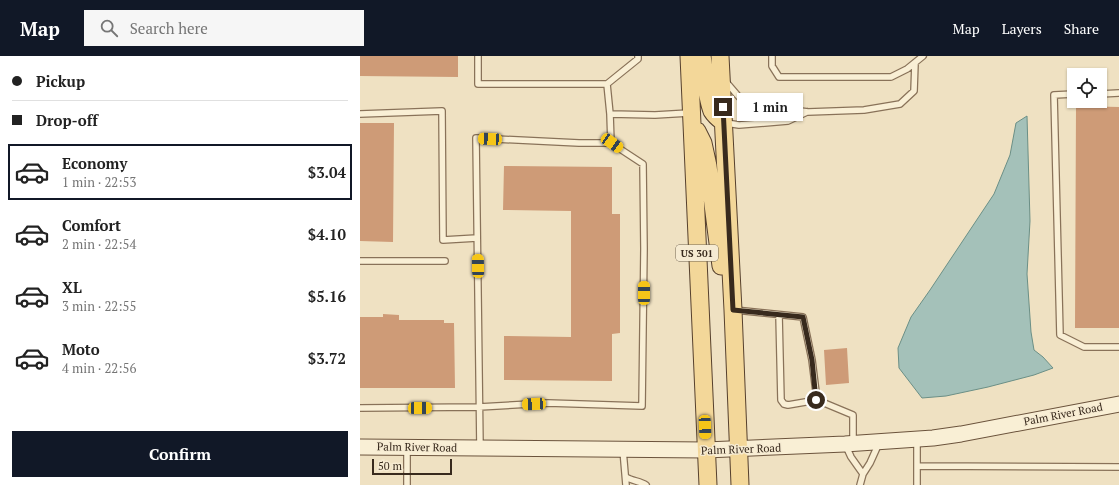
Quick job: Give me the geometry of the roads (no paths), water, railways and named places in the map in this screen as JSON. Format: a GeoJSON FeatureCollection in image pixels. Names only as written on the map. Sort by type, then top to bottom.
{"type":"FeatureCollection","features":[{"type":"Feature","properties":{"kind":"main road","name":"US 301"},"geometry":{"type":"LineString","coordinates":[[689,56],[708,485]]}},
{"type":"Feature","properties":{"kind":"main road"},"geometry":{"type":"LineString","coordinates":[[702,56],[712,111],[716,117],[723,122]]}},
{"type":"Feature","properties":{"kind":"main road","name":"US 301"},"geometry":{"type":"LineString","coordinates":[[720,56],[740,485]]}},
{"type":"Feature","properties":{"kind":"main road"},"geometry":{"type":"LineString","coordinates":[[691,117],[703,143],[708,166],[720,263],[733,310]]}},
{"type":"Feature","properties":{"kind":"street","name":"Palm River Road"},"geometry":{"type":"LineString","coordinates":[[360,447],[706,450],[849,444],[961,434],[1119,404]]}},
{"type":"Feature","properties":{"kind":"lane"},"geometry":{"type":"LineString","coordinates":[[478,56],[478,84],[607,84],[638,58],[638,56]]}},
{"type":"Feature","properties":{"kind":"lane"},"geometry":{"type":"LineString","coordinates":[[772,56],[772,66],[779,77],[891,77],[907,69],[923,56]]}},
{"type":"Feature","properties":{"kind":"lane"},"geometry":{"type":"LineString","coordinates":[[722,76],[739,97],[754,105],[808,112],[864,110],[900,104],[914,91],[914,63]]}},
{"type":"Feature","properties":{"kind":"lane"},"geometry":{"type":"LineString","coordinates":[[607,84],[612,143]]}},
{"type":"Feature","properties":{"kind":"lane"},"geometry":{"type":"LineString","coordinates":[[1107,94],[1119,93]]}},
{"type":"Feature","properties":{"kind":"lane"},"geometry":{"type":"LineString","coordinates":[[1067,94],[1054,95],[1060,335],[1084,347],[1119,347]]}},
{"type":"Feature","properties":{"kind":"lane"},"geometry":{"type":"LineString","coordinates":[[360,114],[442,112],[444,240],[477,238]]}},
{"type":"Feature","properties":{"kind":"lane"},"geometry":{"type":"LineString","coordinates":[[723,122],[739,125],[788,120],[808,112]]}},
{"type":"Feature","properties":{"kind":"lane"},"geometry":{"type":"LineString","coordinates":[[610,114],[691,117]]}},
{"type":"Feature","properties":{"kind":"lane"},"geometry":{"type":"LineString","coordinates":[[360,408],[479,407],[548,403],[642,406],[644,264],[643,164],[612,143],[579,143],[476,138],[479,407],[480,448]]}},
{"type":"Feature","properties":{"kind":"lane"},"geometry":{"type":"LineString","coordinates":[[360,261],[445,261]]}},
{"type":"Feature","properties":{"kind":"lane"},"geometry":{"type":"LineString","coordinates":[[733,310],[803,317],[812,360],[816,400]]}},
{"type":"Feature","properties":{"kind":"lane"},"geometry":{"type":"LineString","coordinates":[[779,315],[782,400],[784,404],[788,405],[816,400],[853,415],[849,444],[851,457],[863,474]]}},
{"type":"Feature","properties":{"kind":"lane"},"geometry":{"type":"LineString","coordinates":[[917,439],[917,485]]}},
{"type":"Feature","properties":{"kind":"lane"},"geometry":{"type":"LineString","coordinates":[[860,485],[863,474],[880,442]]}},
{"type":"Feature","properties":{"kind":"lane"},"geometry":{"type":"LineString","coordinates":[[407,447],[407,485]]}},
{"type":"Feature","properties":{"kind":"lane"},"geometry":{"type":"LineString","coordinates":[[623,449],[626,485]]}},
{"type":"Feature","properties":{"kind":"lane"},"geometry":{"type":"LineString","coordinates":[[917,466],[1119,467]]}},
{"type":"Feature","properties":{"kind":"lane"},"geometry":{"type":"LineString","coordinates":[[626,477],[637,485]]}},
{"type":"Feature","properties":{"kind":"lane"},"geometry":{"type":"LineString","coordinates":[[633,483],[643,483],[646,485]]}},
{"type":"Feature","properties":{"kind":"water"},"geometry":{"type":"Polygon","coordinates":[[[1027,116],[1030,221],[1027,274],[1031,332],[1034,350],[1053,368],[1034,375],[988,387],[946,396],[922,398],[899,368],[898,348],[911,317],[994,194],[1010,155],[1016,123],[1027,116]]]}}]}
